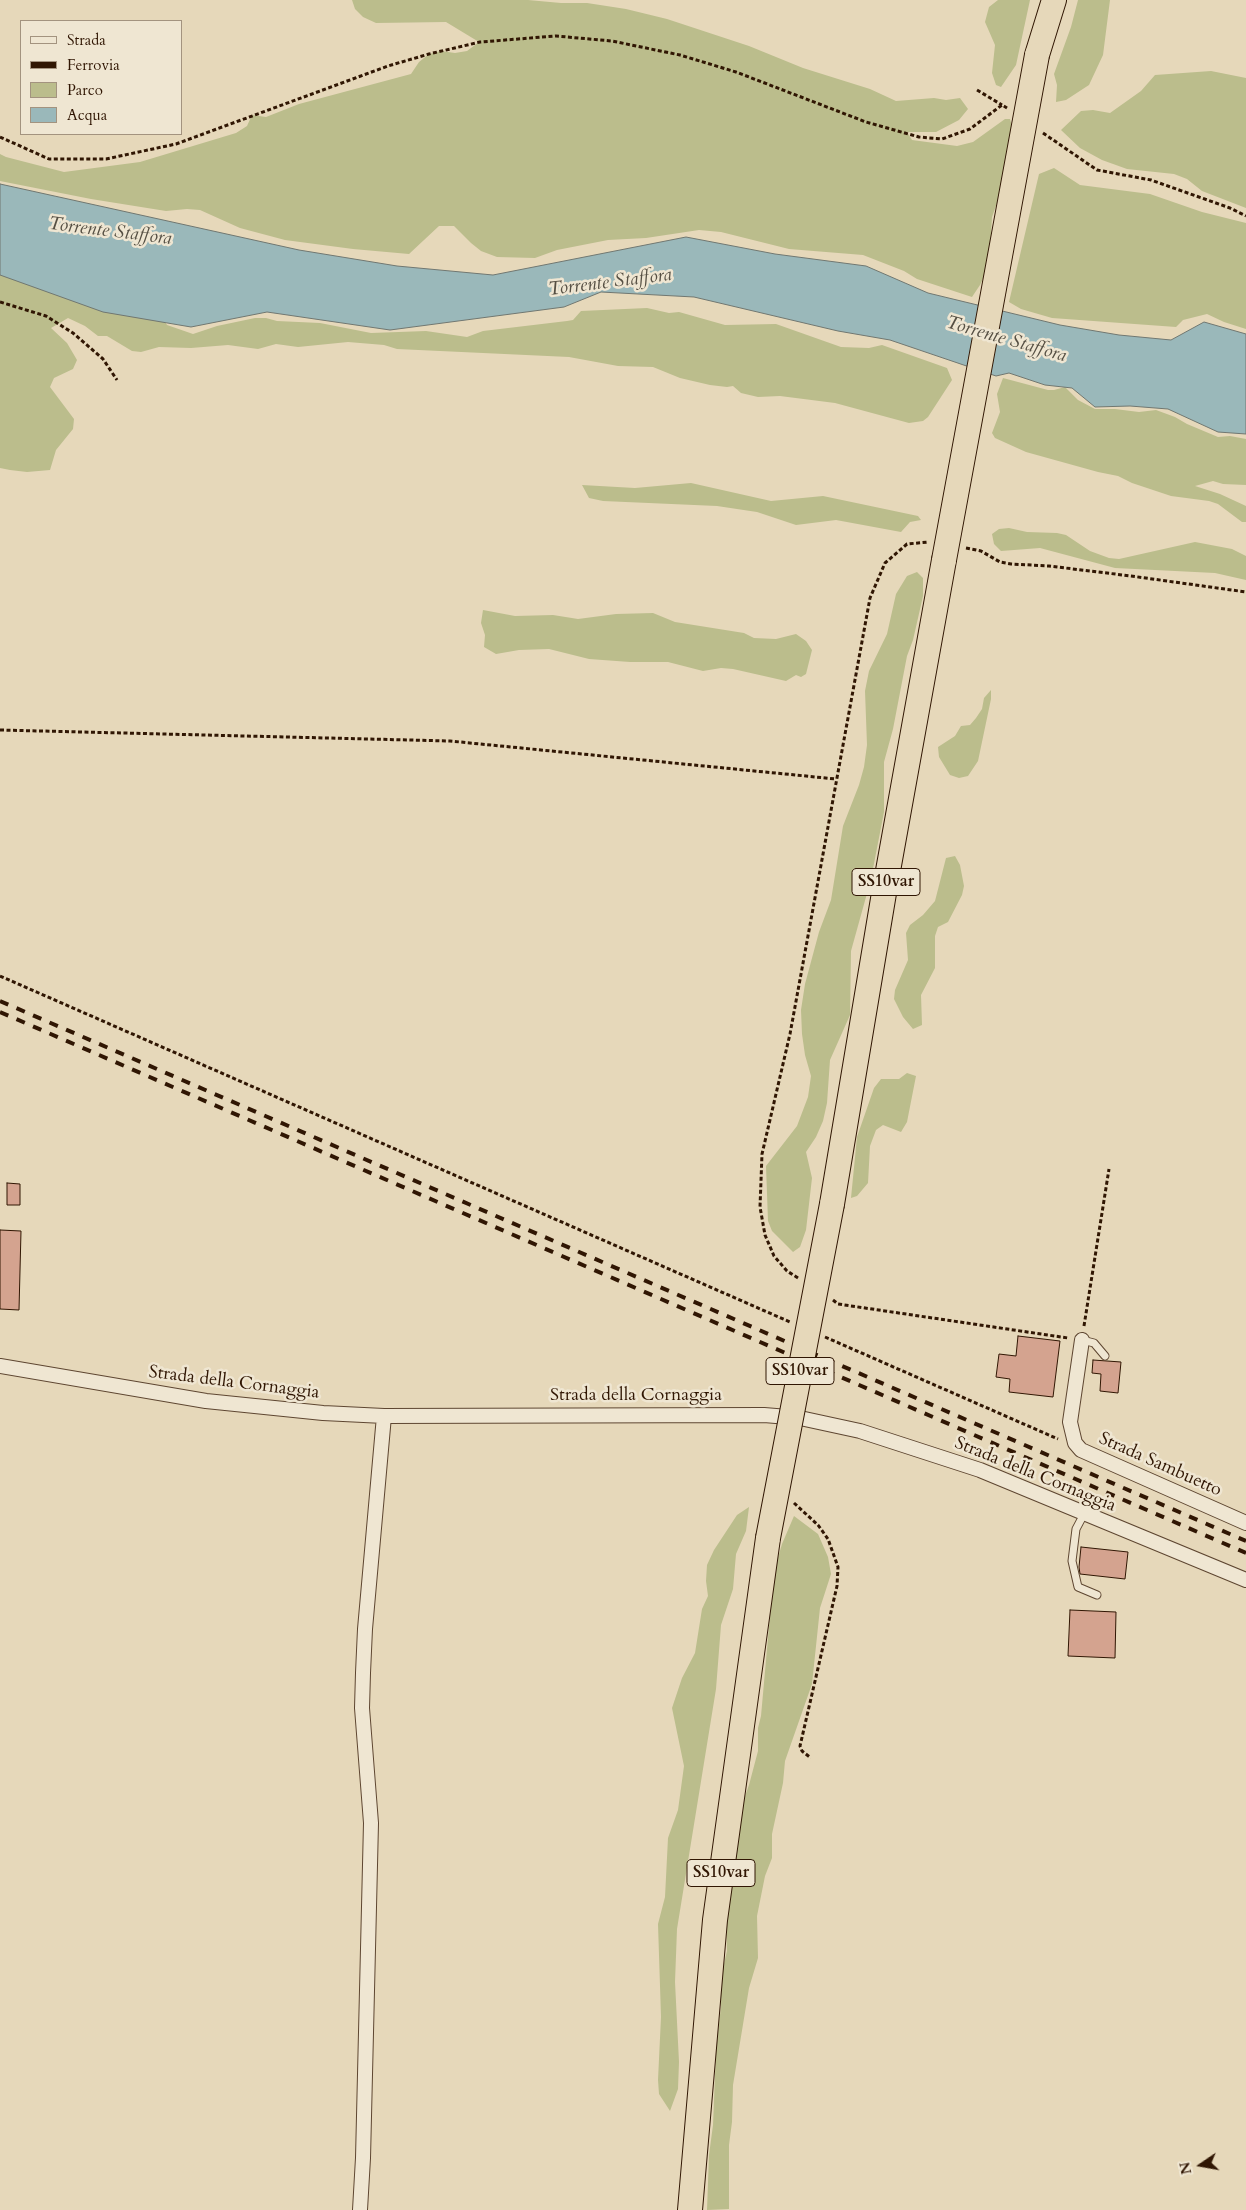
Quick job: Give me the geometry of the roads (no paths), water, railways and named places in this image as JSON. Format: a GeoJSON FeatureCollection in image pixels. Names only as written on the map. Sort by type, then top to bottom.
{"type":"FeatureCollection","features":[{"type":"Feature","properties":{"kind":"highway","name":"SS10var"},"geometry":{"type":"LineString","coordinates":[[690,2210],[715,1920],[768,1538],[832,1204],[884,893],[1037,55],[1054,0]]}},
{"type":"Feature","properties":{"kind":"street","name":"Strada Sambuetto"},"geometry":{"type":"LineString","coordinates":[[1082,1340],[1070,1422],[1075,1444],[1090,1456],[1246,1523]]}},
{"type":"Feature","properties":{"kind":"street","name":"Strada della Cornaggia"},"geometry":{"type":"LineString","coordinates":[[0,1366],[206,1401],[315,1413],[384,1416],[764,1415],[800,1418],[860,1432],[980,1470],[1246,1580]]}},
{"type":"Feature","properties":{"kind":"street"},"geometry":{"type":"LineString","coordinates":[[360,2210],[363,2158],[371,1823],[362,1708],[363,1673],[365,1628],[384,1416]]}},
{"type":"Feature","properties":{"kind":"lane"},"geometry":{"type":"LineString","coordinates":[[1082,1340],[1094,1342],[1105,1356]]}},
{"type":"Feature","properties":{"kind":"lane"},"geometry":{"type":"LineString","coordinates":[[1084,1514],[1076,1529],[1072,1562],[1078,1587],[1097,1595]]}},
{"type":"Feature","properties":{"kind":"water","name":"Torrente Staffora"},"geometry":{"type":"Polygon","coordinates":[[[0,184],[299,250],[397,266],[493,275],[686,237],[775,254],[866,266],[928,293],[1060,325],[1119,335],[1171,340],[1204,322],[1246,334],[1246,434],[1218,432],[1168,409],[1130,406],[1095,407],[1072,388],[1045,385],[1009,373],[996,376],[890,340],[838,331],[694,297],[601,292],[564,307],[390,330],[267,312],[191,327],[103,312],[0,275],[0,184]]]}},
{"type":"Feature","properties":{"kind":"railway"},"geometry":{"type":"LineString","coordinates":[[0,1001],[1246,1541]]}},
{"type":"Feature","properties":{"kind":"railway"},"geometry":{"type":"LineString","coordinates":[[0,1012],[1246,1553]]}}]}
